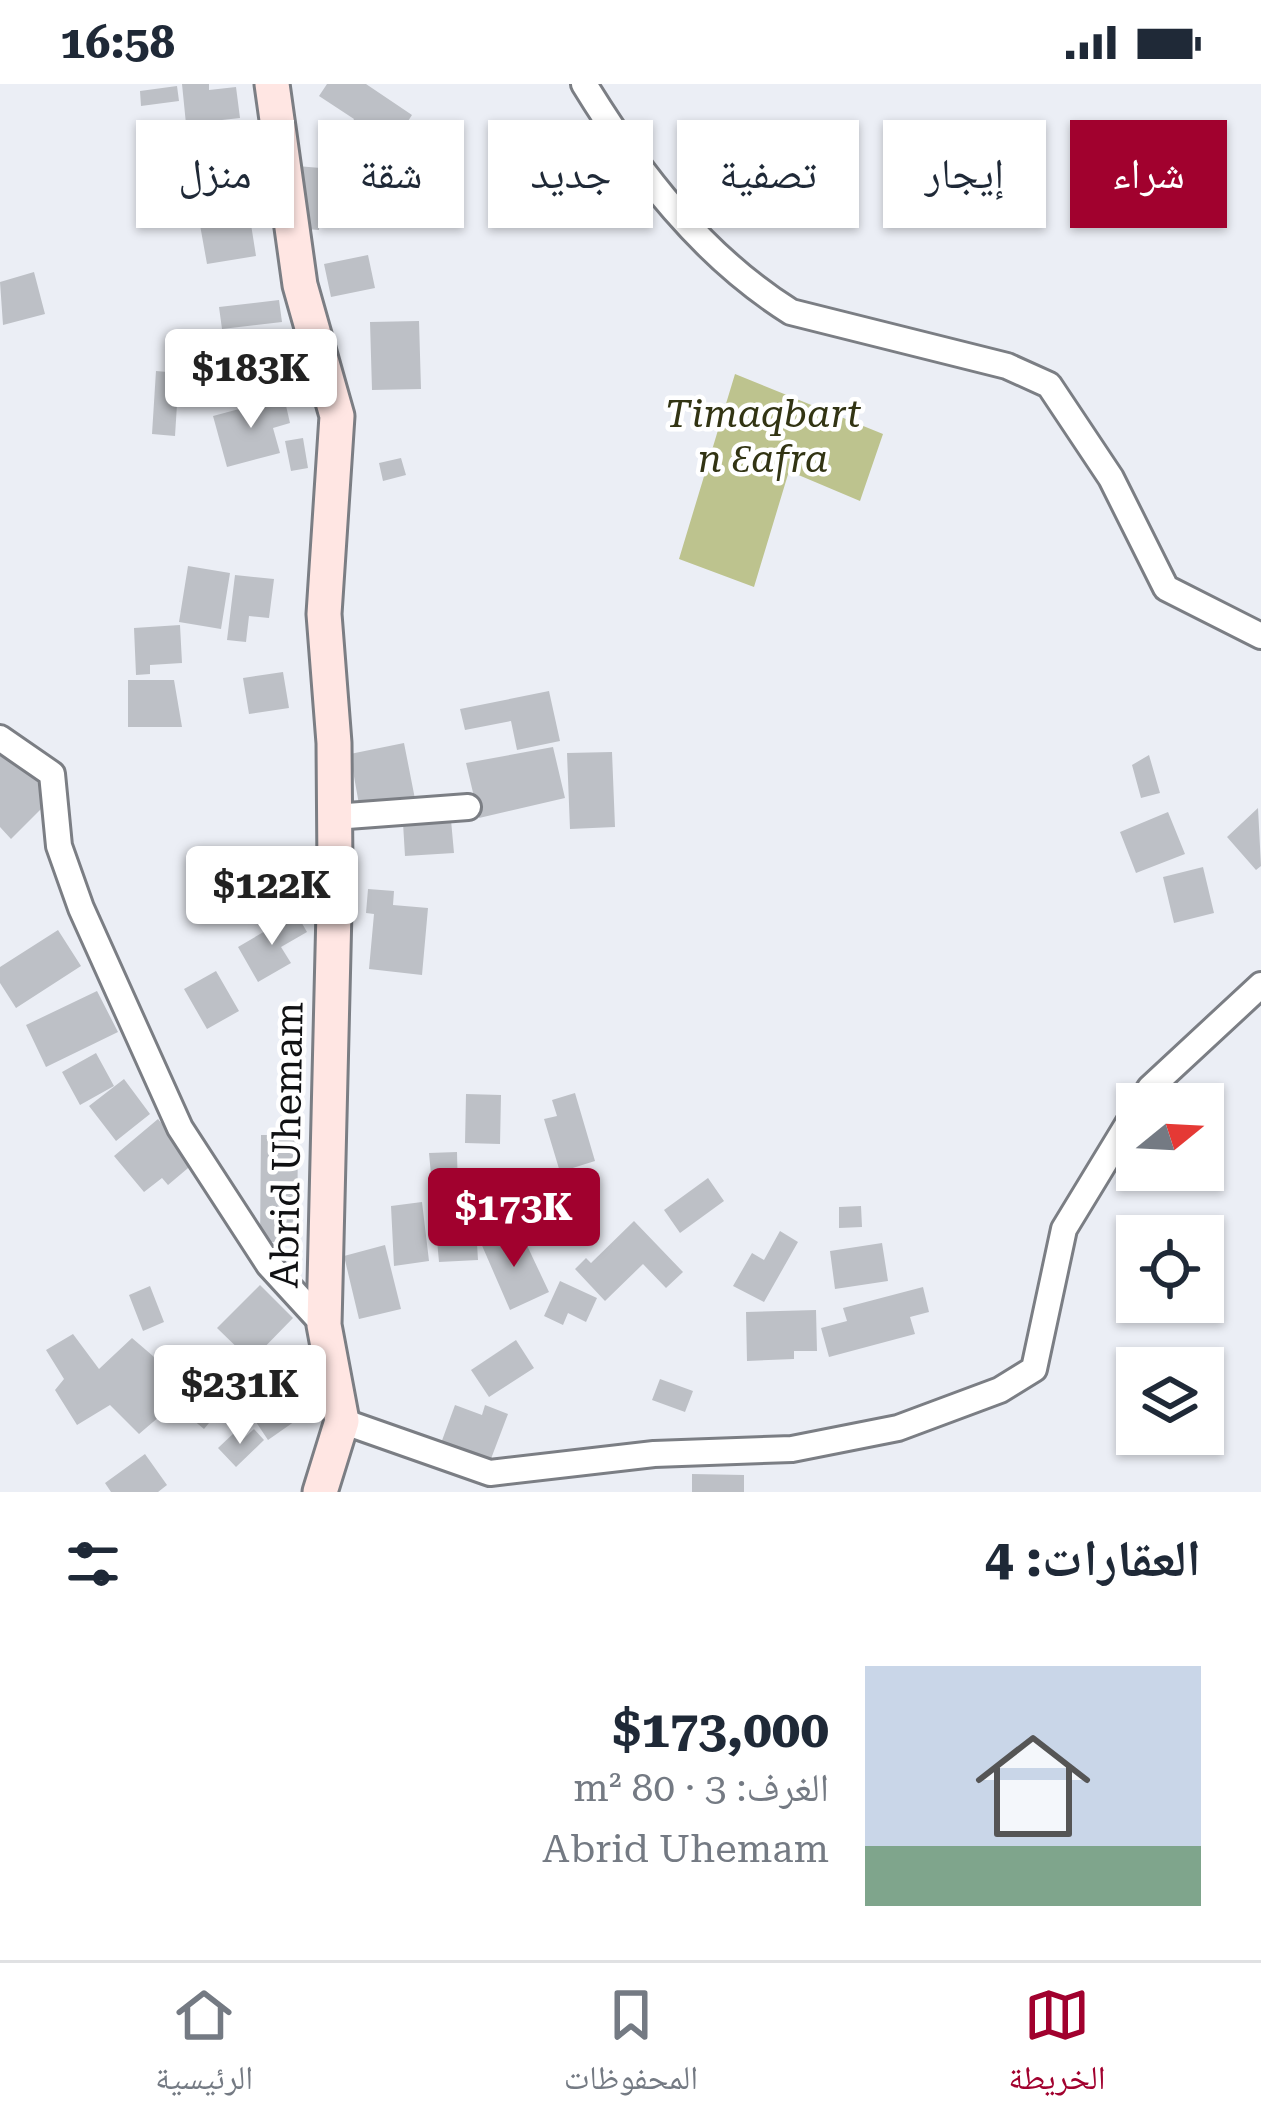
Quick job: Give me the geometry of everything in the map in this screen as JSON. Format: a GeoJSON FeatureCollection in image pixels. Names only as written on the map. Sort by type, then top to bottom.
{"type":"FeatureCollection","features":[{"type":"Feature","properties":{"kind":"street","name":"Abrid Uhemam"},"geometry":{"type":"LineString","coordinates":[[272,84],[301,285],[338,416],[324,614],[334,817],[324,1325],[342,1421],[320,1492]]}},
{"type":"Feature","properties":{"kind":"street"},"geometry":{"type":"LineString","coordinates":[[584,84],[662,197],[765,296],[804,316],[1007,366],[1049,385],[1111,478],[1166,588],[1261,636]]}},
{"type":"Feature","properties":{"kind":"street"},"geometry":{"type":"LineString","coordinates":[[0,738],[52,774],[66,867],[180,1128],[269,1264],[324,1325]]}},
{"type":"Feature","properties":{"kind":"street"},"geometry":{"type":"LineString","coordinates":[[334,817],[468,807]]}},
{"type":"Feature","properties":{"kind":"street"},"geometry":{"type":"LineString","coordinates":[[1155,1083],[1261,985]]}},
{"type":"Feature","properties":{"kind":"street"},"geometry":{"type":"LineString","coordinates":[[342,1421],[490,1473],[653,1454],[792,1449],[898,1429],[1000,1390],[1034,1369],[1064,1229],[1116,1143]]}},
{"type":"Feature","properties":{"kind":"green space","name":"Timaqbart n Ɛafra"},"geometry":{"type":"Polygon","coordinates":[[[735,374],[883,434],[860,501],[789,471],[754,587],[679,559],[735,374]]]}},
{"type":"Feature","properties":{"kind":"building"},"geometry":{"type":"Polygon","coordinates":[[[182,84],[209,84],[209,90],[236,87],[240,118],[186,120],[182,84]]]}},
{"type":"Feature","properties":{"kind":"building"},"geometry":{"type":"Polygon","coordinates":[[[327,84],[366,84],[412,115],[409,120],[353,120],[319,96],[327,84]]]}},
{"type":"Feature","properties":{"kind":"building"},"geometry":{"type":"Polygon","coordinates":[[[177,86],[179,101],[141,106],[140,91],[177,86]]]}},
{"type":"Feature","properties":{"kind":"building"},"geometry":{"type":"Polygon","coordinates":[[[297,166],[318,168],[319,230],[292,228],[297,166]]]}},
{"type":"Feature","properties":{"kind":"building"},"geometry":{"type":"Polygon","coordinates":[[[201,228],[252,228],[256,256],[207,264],[201,228]]]}},
{"type":"Feature","properties":{"kind":"building"},"geometry":{"type":"Polygon","coordinates":[[[368,255],[375,288],[331,297],[324,264],[368,255]]]}},
{"type":"Feature","properties":{"kind":"building"},"geometry":{"type":"Polygon","coordinates":[[[34,272],[45,314],[3,325],[0,282],[34,272]]]}},
{"type":"Feature","properties":{"kind":"building"},"geometry":{"type":"Polygon","coordinates":[[[279,300],[282,322],[222,329],[219,307],[279,300]]]}},
{"type":"Feature","properties":{"kind":"building"},"geometry":{"type":"Polygon","coordinates":[[[419,321],[421,389],[372,390],[370,322],[419,321]]]}},
{"type":"Feature","properties":{"kind":"building"},"geometry":{"type":"Polygon","coordinates":[[[297,354],[308,396],[294,400],[284,358],[297,354]]]}},
{"type":"Feature","properties":{"kind":"building"},"geometry":{"type":"Polygon","coordinates":[[[156,371],[179,373],[175,436],[152,434],[156,371]]]}},
{"type":"Feature","properties":{"kind":"building"},"geometry":{"type":"Polygon","coordinates":[[[284,397],[290,423],[273,428],[280,453],[227,467],[213,416],[284,397]]]}},
{"type":"Feature","properties":{"kind":"building"},"geometry":{"type":"Polygon","coordinates":[[[303,438],[308,468],[291,471],[285,441],[303,438]]]}},
{"type":"Feature","properties":{"kind":"building"},"geometry":{"type":"Polygon","coordinates":[[[401,458],[406,475],[383,481],[379,463],[401,458]]]}},
{"type":"Feature","properties":{"kind":"building"},"geometry":{"type":"Polygon","coordinates":[[[188,566],[230,573],[221,629],[179,622],[188,566]]]}},
{"type":"Feature","properties":{"kind":"building"},"geometry":{"type":"Polygon","coordinates":[[[235,575],[274,579],[269,618],[249,616],[246,642],[227,640],[235,575]]]}},
{"type":"Feature","properties":{"kind":"building"},"geometry":{"type":"Polygon","coordinates":[[[180,625],[182,663],[150,665],[150,674],[136,675],[134,628],[180,625]]]}},
{"type":"Feature","properties":{"kind":"building"},"geometry":{"type":"Polygon","coordinates":[[[283,672],[289,708],[249,714],[243,678],[283,672]]]}},
{"type":"Feature","properties":{"kind":"building"},"geometry":{"type":"Polygon","coordinates":[[[128,680],[174,680],[182,727],[128,727],[128,680]]]}},
{"type":"Feature","properties":{"kind":"building"},"geometry":{"type":"Polygon","coordinates":[[[549,691],[560,741],[517,750],[511,721],[465,730],[460,709],[549,691]]]}},
{"type":"Feature","properties":{"kind":"building"},"geometry":{"type":"Polygon","coordinates":[[[0,743],[53,797],[11,839],[0,827],[0,743]]]}},
{"type":"Feature","properties":{"kind":"building"},"geometry":{"type":"Polygon","coordinates":[[[404,743],[415,799],[360,810],[350,754],[404,743]]]}},
{"type":"Feature","properties":{"kind":"building"},"geometry":{"type":"Polygon","coordinates":[[[553,747],[565,798],[479,818],[466,763],[553,747]]]}},
{"type":"Feature","properties":{"kind":"building"},"geometry":{"type":"Polygon","coordinates":[[[612,752],[615,827],[570,829],[567,753],[612,752]]]}},
{"type":"Feature","properties":{"kind":"building"},"geometry":{"type":"Polygon","coordinates":[[[1149,755],[1160,793],[1141,798],[1132,765],[1149,755]]]}},
{"type":"Feature","properties":{"kind":"building"},"geometry":{"type":"Polygon","coordinates":[[[1258,808],[1261,866],[1256,870],[1227,837],[1258,808]]]}},
{"type":"Feature","properties":{"kind":"building"},"geometry":{"type":"Polygon","coordinates":[[[1168,812],[1185,854],[1136,873],[1120,832],[1168,812]]]}},
{"type":"Feature","properties":{"kind":"building"},"geometry":{"type":"Polygon","coordinates":[[[451,820],[454,853],[405,856],[403,823],[451,820]]]}},
{"type":"Feature","properties":{"kind":"building"},"geometry":{"type":"Polygon","coordinates":[[[1203,867],[1214,913],[1174,923],[1163,877],[1203,867]]]}},
{"type":"Feature","properties":{"kind":"building"},"geometry":{"type":"Polygon","coordinates":[[[368,889],[394,891],[393,905],[428,908],[422,975],[369,969],[374,914],[366,913],[368,889]]]}},
{"type":"Feature","properties":{"kind":"building"},"geometry":{"type":"Polygon","coordinates":[[[296,913],[307,932],[281,947],[291,963],[258,982],[238,947],[296,913]]]}},
{"type":"Feature","properties":{"kind":"building"},"geometry":{"type":"Polygon","coordinates":[[[58,930],[81,966],[16,1008],[0,983],[0,967],[58,930]]]}},
{"type":"Feature","properties":{"kind":"building"},"geometry":{"type":"Polygon","coordinates":[[[216,971],[239,1011],[207,1029],[184,989],[216,971]]]}},
{"type":"Feature","properties":{"kind":"building"},"geometry":{"type":"Polygon","coordinates":[[[97,991],[118,1032],[46,1067],[26,1025],[97,991]]]}},
{"type":"Feature","properties":{"kind":"building"},"geometry":{"type":"Polygon","coordinates":[[[96,1053],[114,1086],[80,1105],[62,1072],[96,1053]]]}},
{"type":"Feature","properties":{"kind":"building"},"geometry":{"type":"Polygon","coordinates":[[[124,1079],[150,1114],[116,1141],[89,1106],[124,1079]]]}},
{"type":"Feature","properties":{"kind":"building"},"geometry":{"type":"Polygon","coordinates":[[[575,1093],[595,1161],[560,1172],[544,1119],[557,1116],[552,1100],[575,1093]]]}},
{"type":"Feature","properties":{"kind":"building"},"geometry":{"type":"Polygon","coordinates":[[[466,1094],[501,1095],[500,1144],[465,1143],[466,1094]]]}},
{"type":"Feature","properties":{"kind":"building"},"geometry":{"type":"Polygon","coordinates":[[[158,1119],[194,1163],[168,1185],[162,1178],[144,1192],[114,1156],[158,1119]]]}},
{"type":"Feature","properties":{"kind":"building"},"geometry":{"type":"Polygon","coordinates":[[[261,1135],[298,1135],[297,1242],[260,1242],[261,1135]]]}},
{"type":"Feature","properties":{"kind":"building"},"geometry":{"type":"Polygon","coordinates":[[[457,1152],[458,1195],[474,1194],[478,1260],[439,1262],[429,1153],[457,1152]]]}},
{"type":"Feature","properties":{"kind":"building"},"geometry":{"type":"Polygon","coordinates":[[[708,1178],[724,1201],[680,1233],[664,1210],[708,1178]]]}},
{"type":"Feature","properties":{"kind":"building"},"geometry":{"type":"Polygon","coordinates":[[[422,1202],[429,1261],[394,1266],[391,1206],[422,1202]]]}},
{"type":"Feature","properties":{"kind":"building"},"geometry":{"type":"Polygon","coordinates":[[[861,1206],[862,1227],[839,1228],[839,1207],[861,1206]]]}},
{"type":"Feature","properties":{"kind":"building"},"geometry":{"type":"Polygon","coordinates":[[[634,1221],[683,1272],[666,1288],[643,1264],[605,1301],[575,1269],[586,1258],[591,1263],[634,1221]]]}},
{"type":"Feature","properties":{"kind":"building"},"geometry":{"type":"Polygon","coordinates":[[[490,1227],[501,1247],[523,1237],[549,1292],[510,1310],[477,1234],[490,1227]]]}},
{"type":"Feature","properties":{"kind":"building"},"geometry":{"type":"Polygon","coordinates":[[[780,1231],[798,1242],[764,1302],[733,1286],[752,1253],[764,1260],[780,1231]]]}},
{"type":"Feature","properties":{"kind":"building"},"geometry":{"type":"Polygon","coordinates":[[[882,1243],[888,1281],[835,1289],[830,1251],[882,1243]]]}},
{"type":"Feature","properties":{"kind":"building"},"geometry":{"type":"Polygon","coordinates":[[[385,1245],[401,1309],[359,1319],[344,1256],[385,1245]]]}},
{"type":"Feature","properties":{"kind":"building"},"geometry":{"type":"Polygon","coordinates":[[[560,1281],[597,1298],[586,1322],[568,1313],[563,1325],[544,1316],[560,1281]]]}},
{"type":"Feature","properties":{"kind":"building"},"geometry":{"type":"Polygon","coordinates":[[[260,1285],[293,1318],[251,1361],[217,1328],[260,1285]]]}},
{"type":"Feature","properties":{"kind":"building"},"geometry":{"type":"Polygon","coordinates":[[[150,1286],[164,1322],[143,1331],[129,1295],[150,1286]]]}},
{"type":"Feature","properties":{"kind":"building"},"geometry":{"type":"Polygon","coordinates":[[[923,1287],[929,1312],[910,1317],[915,1334],[829,1357],[821,1328],[847,1321],[843,1308],[923,1287]]]}},
{"type":"Feature","properties":{"kind":"building"},"geometry":{"type":"Polygon","coordinates":[[[816,1310],[817,1351],[794,1351],[794,1359],[747,1361],[746,1312],[816,1310]]]}},
{"type":"Feature","properties":{"kind":"building"},"geometry":{"type":"Polygon","coordinates":[[[73,1334],[99,1369],[132,1338],[153,1356],[170,1383],[188,1373],[219,1411],[204,1429],[174,1404],[139,1434],[110,1405],[77,1425],[55,1390],[64,1379],[46,1350],[73,1334]]]}},
{"type":"Feature","properties":{"kind":"building"},"geometry":{"type":"Polygon","coordinates":[[[516,1340],[534,1368],[489,1397],[471,1370],[516,1340]]]}},
{"type":"Feature","properties":{"kind":"building"},"geometry":{"type":"Polygon","coordinates":[[[285,1367],[301,1392],[286,1402],[298,1419],[268,1440],[240,1398],[285,1367]]]}},
{"type":"Feature","properties":{"kind":"building"},"geometry":{"type":"Polygon","coordinates":[[[660,1379],[693,1391],[685,1412],[652,1400],[660,1379]]]}},
{"type":"Feature","properties":{"kind":"building"},"geometry":{"type":"Polygon","coordinates":[[[455,1405],[482,1415],[485,1405],[508,1414],[489,1464],[440,1446],[455,1405]]]}},
{"type":"Feature","properties":{"kind":"building"},"geometry":{"type":"Polygon","coordinates":[[[254,1429],[264,1440],[236,1467],[218,1448],[235,1432],[242,1440],[254,1429]]]}},
{"type":"Feature","properties":{"kind":"building"},"geometry":{"type":"Polygon","coordinates":[[[145,1454],[167,1485],[158,1492],[111,1492],[105,1483],[145,1454]]]}},
{"type":"Feature","properties":{"kind":"building"},"geometry":{"type":"Polygon","coordinates":[[[692,1474],[744,1475],[744,1492],[692,1492],[692,1474]]]}}]}
